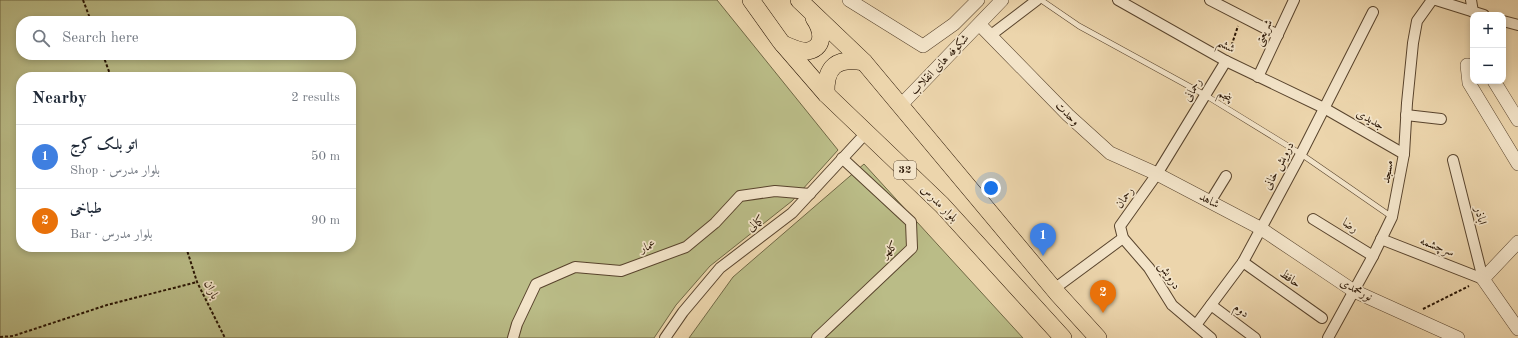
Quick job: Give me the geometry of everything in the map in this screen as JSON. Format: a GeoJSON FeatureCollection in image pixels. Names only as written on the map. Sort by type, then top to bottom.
{"type":"FeatureCollection","features":[{"type":"Feature","properties":{"kind":"highway","name":"بلوار مدرس"},"geometry":{"type":"LineString","coordinates":[[751,0],[783,44],[826,94],[942,205],[1063,338]]}},
{"type":"Feature","properties":{"kind":"highway"},"geometry":{"type":"LineString","coordinates":[[783,44],[797,50],[808,51],[816,46],[822,36],[820,28],[804,6]]}},
{"type":"Feature","properties":{"kind":"highway"},"geometry":{"type":"LineString","coordinates":[[804,6],[864,62],[1054,289],[1098,338]]}},
{"type":"Feature","properties":{"kind":"highway"},"geometry":{"type":"LineString","coordinates":[[826,94],[828,72],[837,63],[852,59],[864,62]]}},
{"type":"Feature","properties":{"kind":"street","name":"شکوفه های انقلاب"},"geometry":{"type":"LineString","coordinates":[[849,0],[923,46],[954,24],[978,0]]}},
{"type":"Feature","properties":{"kind":"street","name":"شکوفه های انقلاب"},"geometry":{"type":"LineString","coordinates":[[900,106],[980,25],[1002,0]]}},
{"type":"Feature","properties":{"kind":"street"},"geometry":{"type":"LineString","coordinates":[[991,35],[1037,0]]}},
{"type":"Feature","properties":{"kind":"street","name":"ششم"},"geometry":{"type":"LineString","coordinates":[[1118,0],[1226,61],[1324,108]]}},
{"type":"Feature","properties":{"kind":"street"},"geometry":{"type":"LineString","coordinates":[[1210,0],[1278,35]]}},
{"type":"Feature","properties":{"kind":"street","name":"شریعتی"},"geometry":{"type":"LineString","coordinates":[[1258,77],[1294,0]]}},
{"type":"Feature","properties":{"kind":"street","name":"مسجد"},"geometry":{"type":"LineString","coordinates":[[1328,338],[1373,256],[1392,216],[1404,154],[1413,43],[1417,21],[1432,0]]}},
{"type":"Feature","properties":{"kind":"street"},"geometry":{"type":"LineString","coordinates":[[1436,0],[1473,12],[1471,0]]}},
{"type":"Feature","properties":{"kind":"street","name":"درویش خانی"},"geometry":{"type":"LineString","coordinates":[[1196,326],[1243,262],[1301,154],[1373,12]]}},
{"type":"Feature","properties":{"kind":"street"},"geometry":{"type":"LineString","coordinates":[[1506,22],[1518,26]]}},
{"type":"Feature","properties":{"kind":"street","name":"شکوفه های انقلاب"},"geometry":{"type":"LineString","coordinates":[[980,25],[991,35]]}},
{"type":"Feature","properties":{"kind":"street","name":"وحدت"},"geometry":{"type":"LineString","coordinates":[[991,35],[1068,116],[1110,153],[1157,174]]}},
{"type":"Feature","properties":{"kind":"street","name":"رحمانی"},"geometry":{"type":"LineString","coordinates":[[1157,174],[1226,61]]}},
{"type":"Feature","properties":{"kind":"street"},"geometry":{"type":"LineString","coordinates":[[1470,65],[1467,64],[1469,83],[1518,164]]}},
{"type":"Feature","properties":{"kind":"street"},"geometry":{"type":"LineString","coordinates":[[1496,84],[1518,120]]}},
{"type":"Feature","properties":{"kind":"street","name":"جدیدی"},"geometry":{"type":"LineString","coordinates":[[1324,108],[1404,154]]}},
{"type":"Feature","properties":{"kind":"street"},"geometry":{"type":"LineString","coordinates":[[1406,115],[1440,119]]}},
{"type":"Feature","properties":{"kind":"street","name":"کمالی"},"geometry":{"type":"LineString","coordinates":[[665,338],[683,312],[720,268],[792,213],[866,133]]}},
{"type":"Feature","properties":{"kind":"street","name":"کلهر"},"geometry":{"type":"LineString","coordinates":[[818,338],[871,285],[912,248],[911,222],[842,158]]}},
{"type":"Feature","properties":{"kind":"street","name":"اباذر"},"geometry":{"type":"LineString","coordinates":[[1453,160],[1483,279]]}},
{"type":"Feature","properties":{"kind":"street","name":"شاهد"},"geometry":{"type":"LineString","coordinates":[[1157,174],[1260,228]]}},
{"type":"Feature","properties":{"kind":"street","name":"رحمان"},"geometry":{"type":"LineString","coordinates":[[1124,238],[1120,226],[1157,174]]}},
{"type":"Feature","properties":{"kind":"street"},"geometry":{"type":"LineString","coordinates":[[1210,202],[1226,176]]}},
{"type":"Feature","properties":{"kind":"street","name":"عمار"},"geometry":{"type":"LineString","coordinates":[[513,338],[517,324],[536,284],[575,267],[621,271],[686,247],[715,223],[740,196],[775,192],[810,194]]}},
{"type":"Feature","properties":{"kind":"street","name":"رضا"},"geometry":{"type":"LineString","coordinates":[[1314,219],[1373,256]]}},
{"type":"Feature","properties":{"kind":"street","name":"نورمحمدی"},"geometry":{"type":"LineString","coordinates":[[1260,228],[1354,291],[1458,338]]}},
{"type":"Feature","properties":{"kind":"street"},"geometry":{"type":"LineString","coordinates":[[1054,289],[1124,238]]}},
{"type":"Feature","properties":{"kind":"street","name":"درویش"},"geometry":{"type":"LineString","coordinates":[[1124,238],[1149,268],[1172,305],[1211,338]]}},
{"type":"Feature","properties":{"kind":"street","name":"سرچشمه"},"geometry":{"type":"LineString","coordinates":[[1381,239],[1483,279]]}},
{"type":"Feature","properties":{"kind":"street"},"geometry":{"type":"LineString","coordinates":[[1518,242],[1483,279],[1518,330]]}},
{"type":"Feature","properties":{"kind":"street","name":"حافظ"},"geometry":{"type":"LineString","coordinates":[[1243,262],[1322,318]]}},
{"type":"Feature","properties":{"kind":"street","name":"دوم"},"geometry":{"type":"LineString","coordinates":[[1211,305],[1255,338]]}},
{"type":"Feature","properties":{"kind":"lane","name":"پنجم"},"geometry":{"type":"LineString","coordinates":[[1042,0],[1079,26],[1205,95],[1301,154],[1392,216]]}},
{"type":"Feature","properties":{"kind":"path"},"geometry":{"type":"LineString","coordinates":[[83,0],[89,16]]}},
{"type":"Feature","properties":{"kind":"path"},"geometry":{"type":"LineString","coordinates":[[1226,61],[1241,16]]}},
{"type":"Feature","properties":{"kind":"path"},"geometry":{"type":"LineString","coordinates":[[105,60],[109,72]]}},
{"type":"Feature","properties":{"kind":"path","name":"باران"},"geometry":{"type":"LineString","coordinates":[[187,252],[196,282],[225,338]]}},
{"type":"Feature","properties":{"kind":"path"},"geometry":{"type":"LineString","coordinates":[[1410,316],[1483,279]]}},
{"type":"Feature","properties":{"kind":"path"},"geometry":{"type":"LineString","coordinates":[[0,337],[14,336],[107,305],[196,282]]}},
{"type":"Feature","properties":{"kind":"green space"},"geometry":{"type":"Polygon","coordinates":[[[0,0],[717,0],[838,150],[792,201],[710,266],[676,305],[654,338],[0,338],[0,0]]]}},
{"type":"Feature","properties":{"kind":"green space"},"geometry":{"type":"Polygon","coordinates":[[[864,164],[1023,338],[689,338],[733,277],[864,164]]]}},
{"type":"Feature","properties":{"kind":"place","name":"اتو بلک کرج"},"geometry":{"type":"Point","coordinates":[1043,256]}},
{"type":"Feature","properties":{"kind":"place","name":"طباخی"},"geometry":{"type":"Point","coordinates":[1103,313]}}]}
